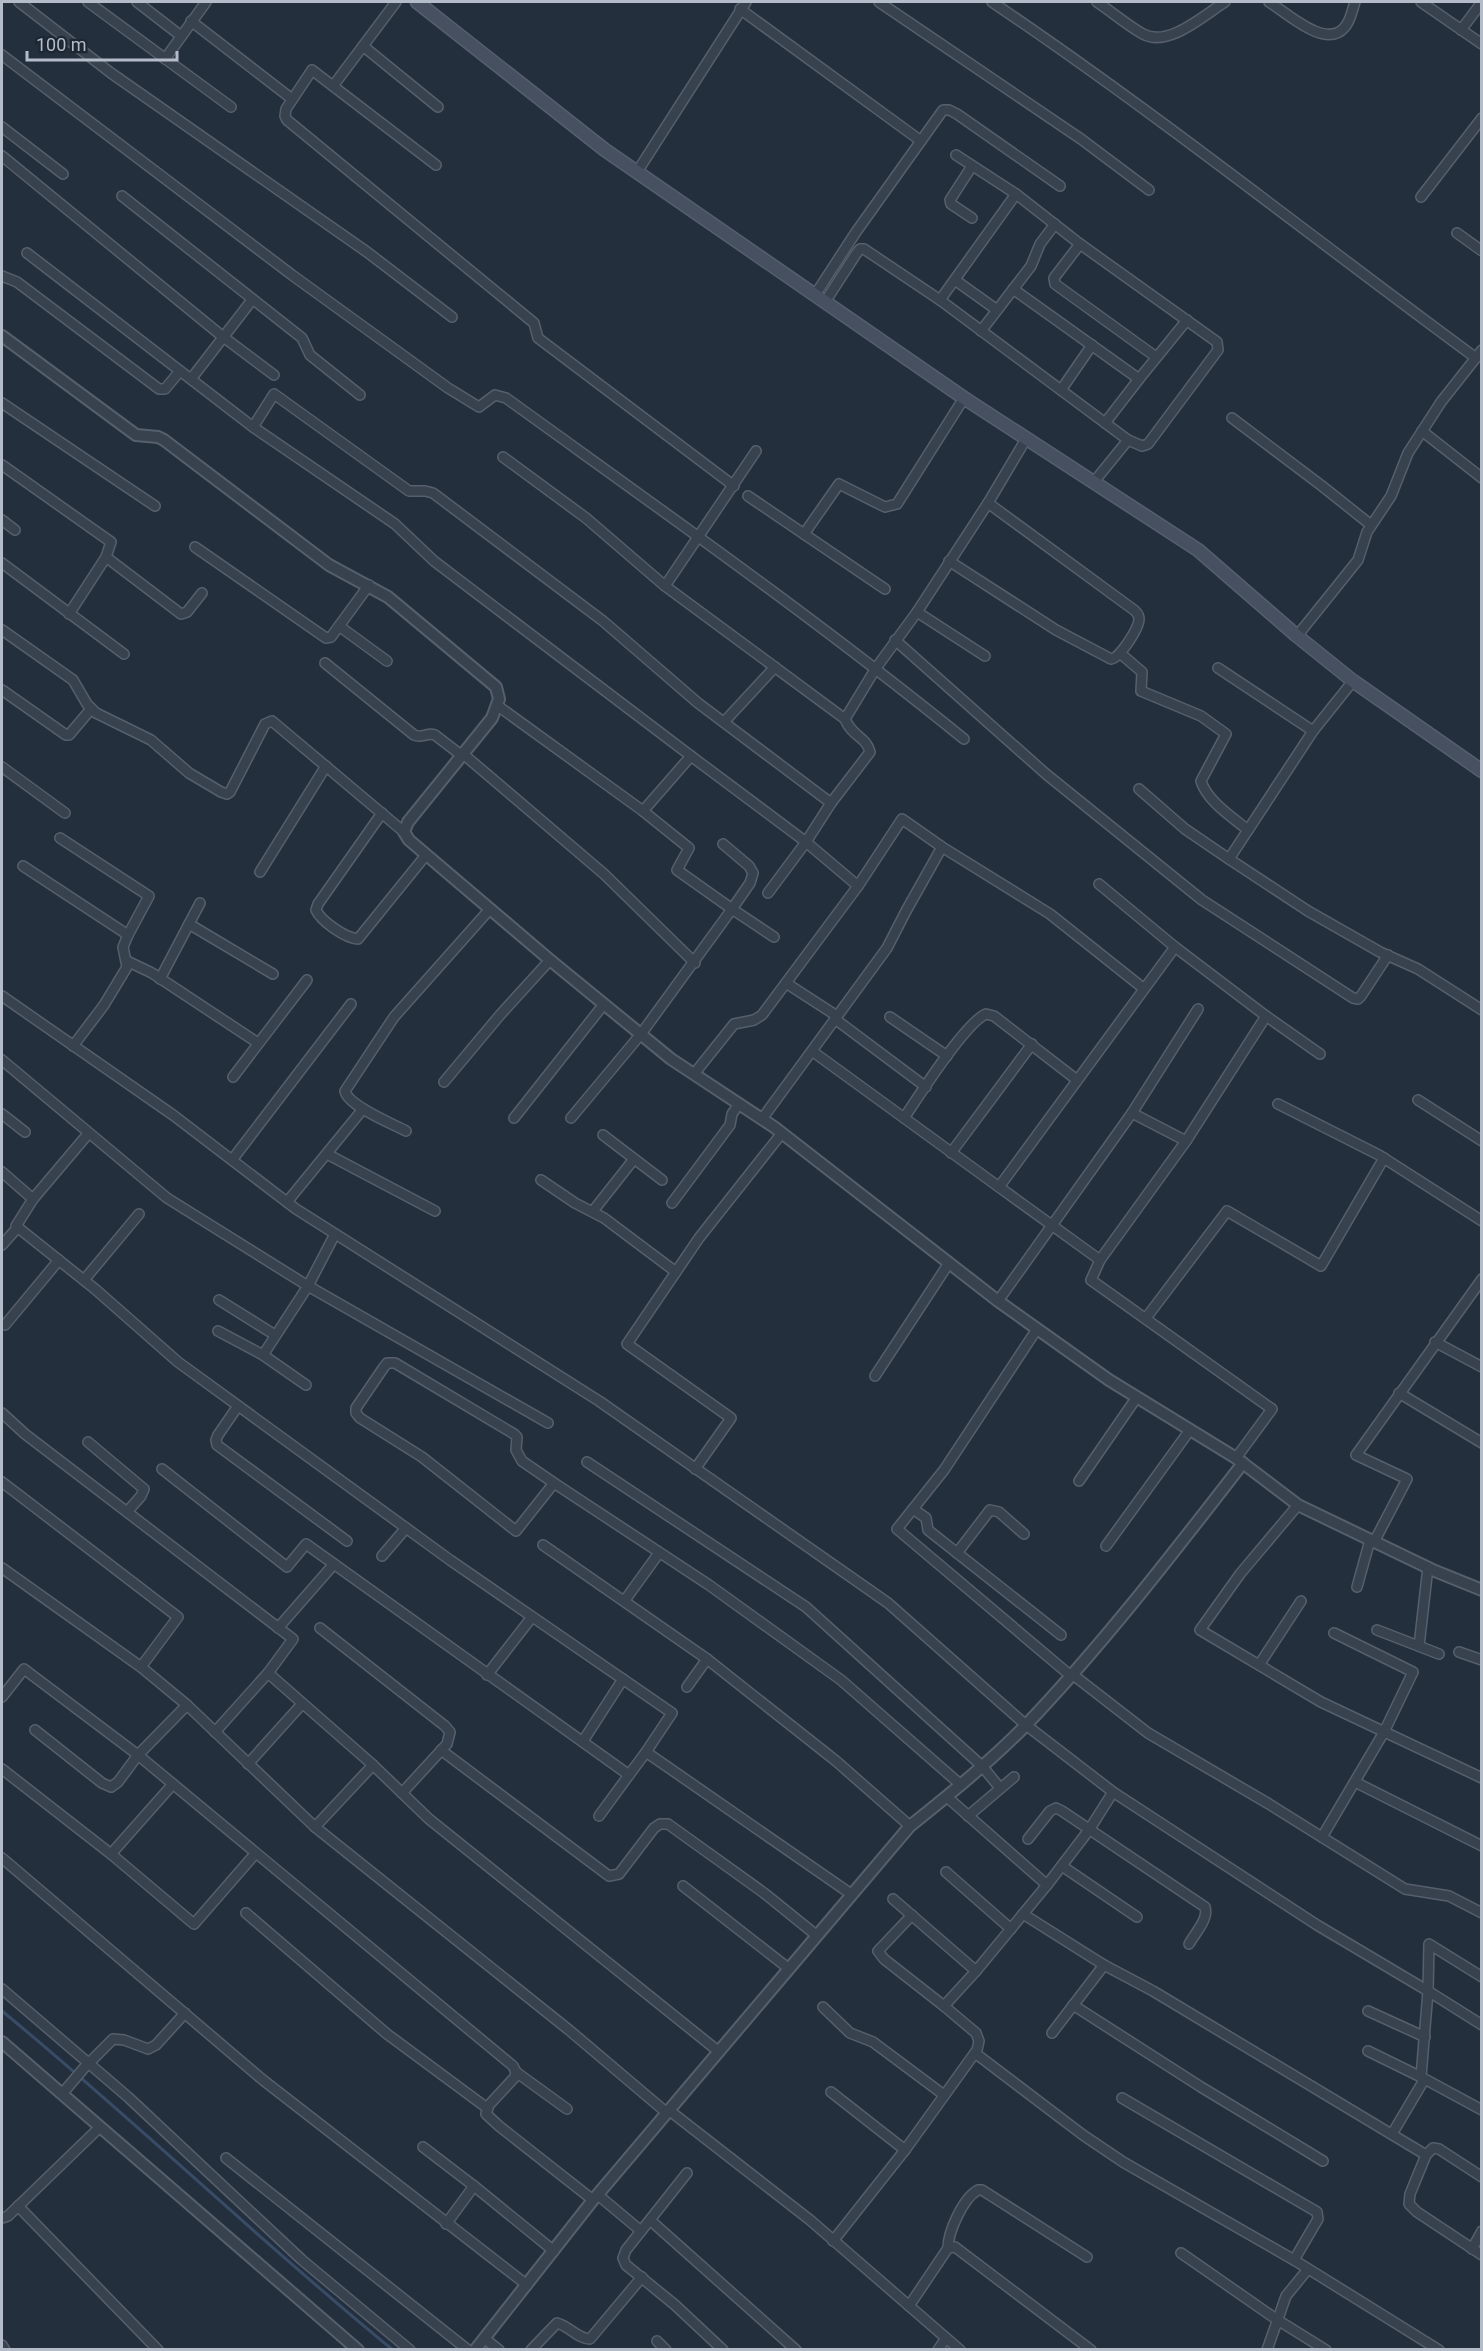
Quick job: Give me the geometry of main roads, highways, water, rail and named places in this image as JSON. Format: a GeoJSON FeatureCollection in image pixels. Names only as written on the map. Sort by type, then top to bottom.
{"type":"FeatureCollection","features":[{"type":"Feature","properties":{"kind":"main road"},"geometry":{"type":"LineString","coordinates":[[417,2],[605,150],[964,398],[1198,550],[1353,681],[1482,771]]}},
{"type":"Feature","properties":{"kind":"waterway"},"geometry":{"type":"LineString","coordinates":[[2,2011],[393,2350]]}}]}
